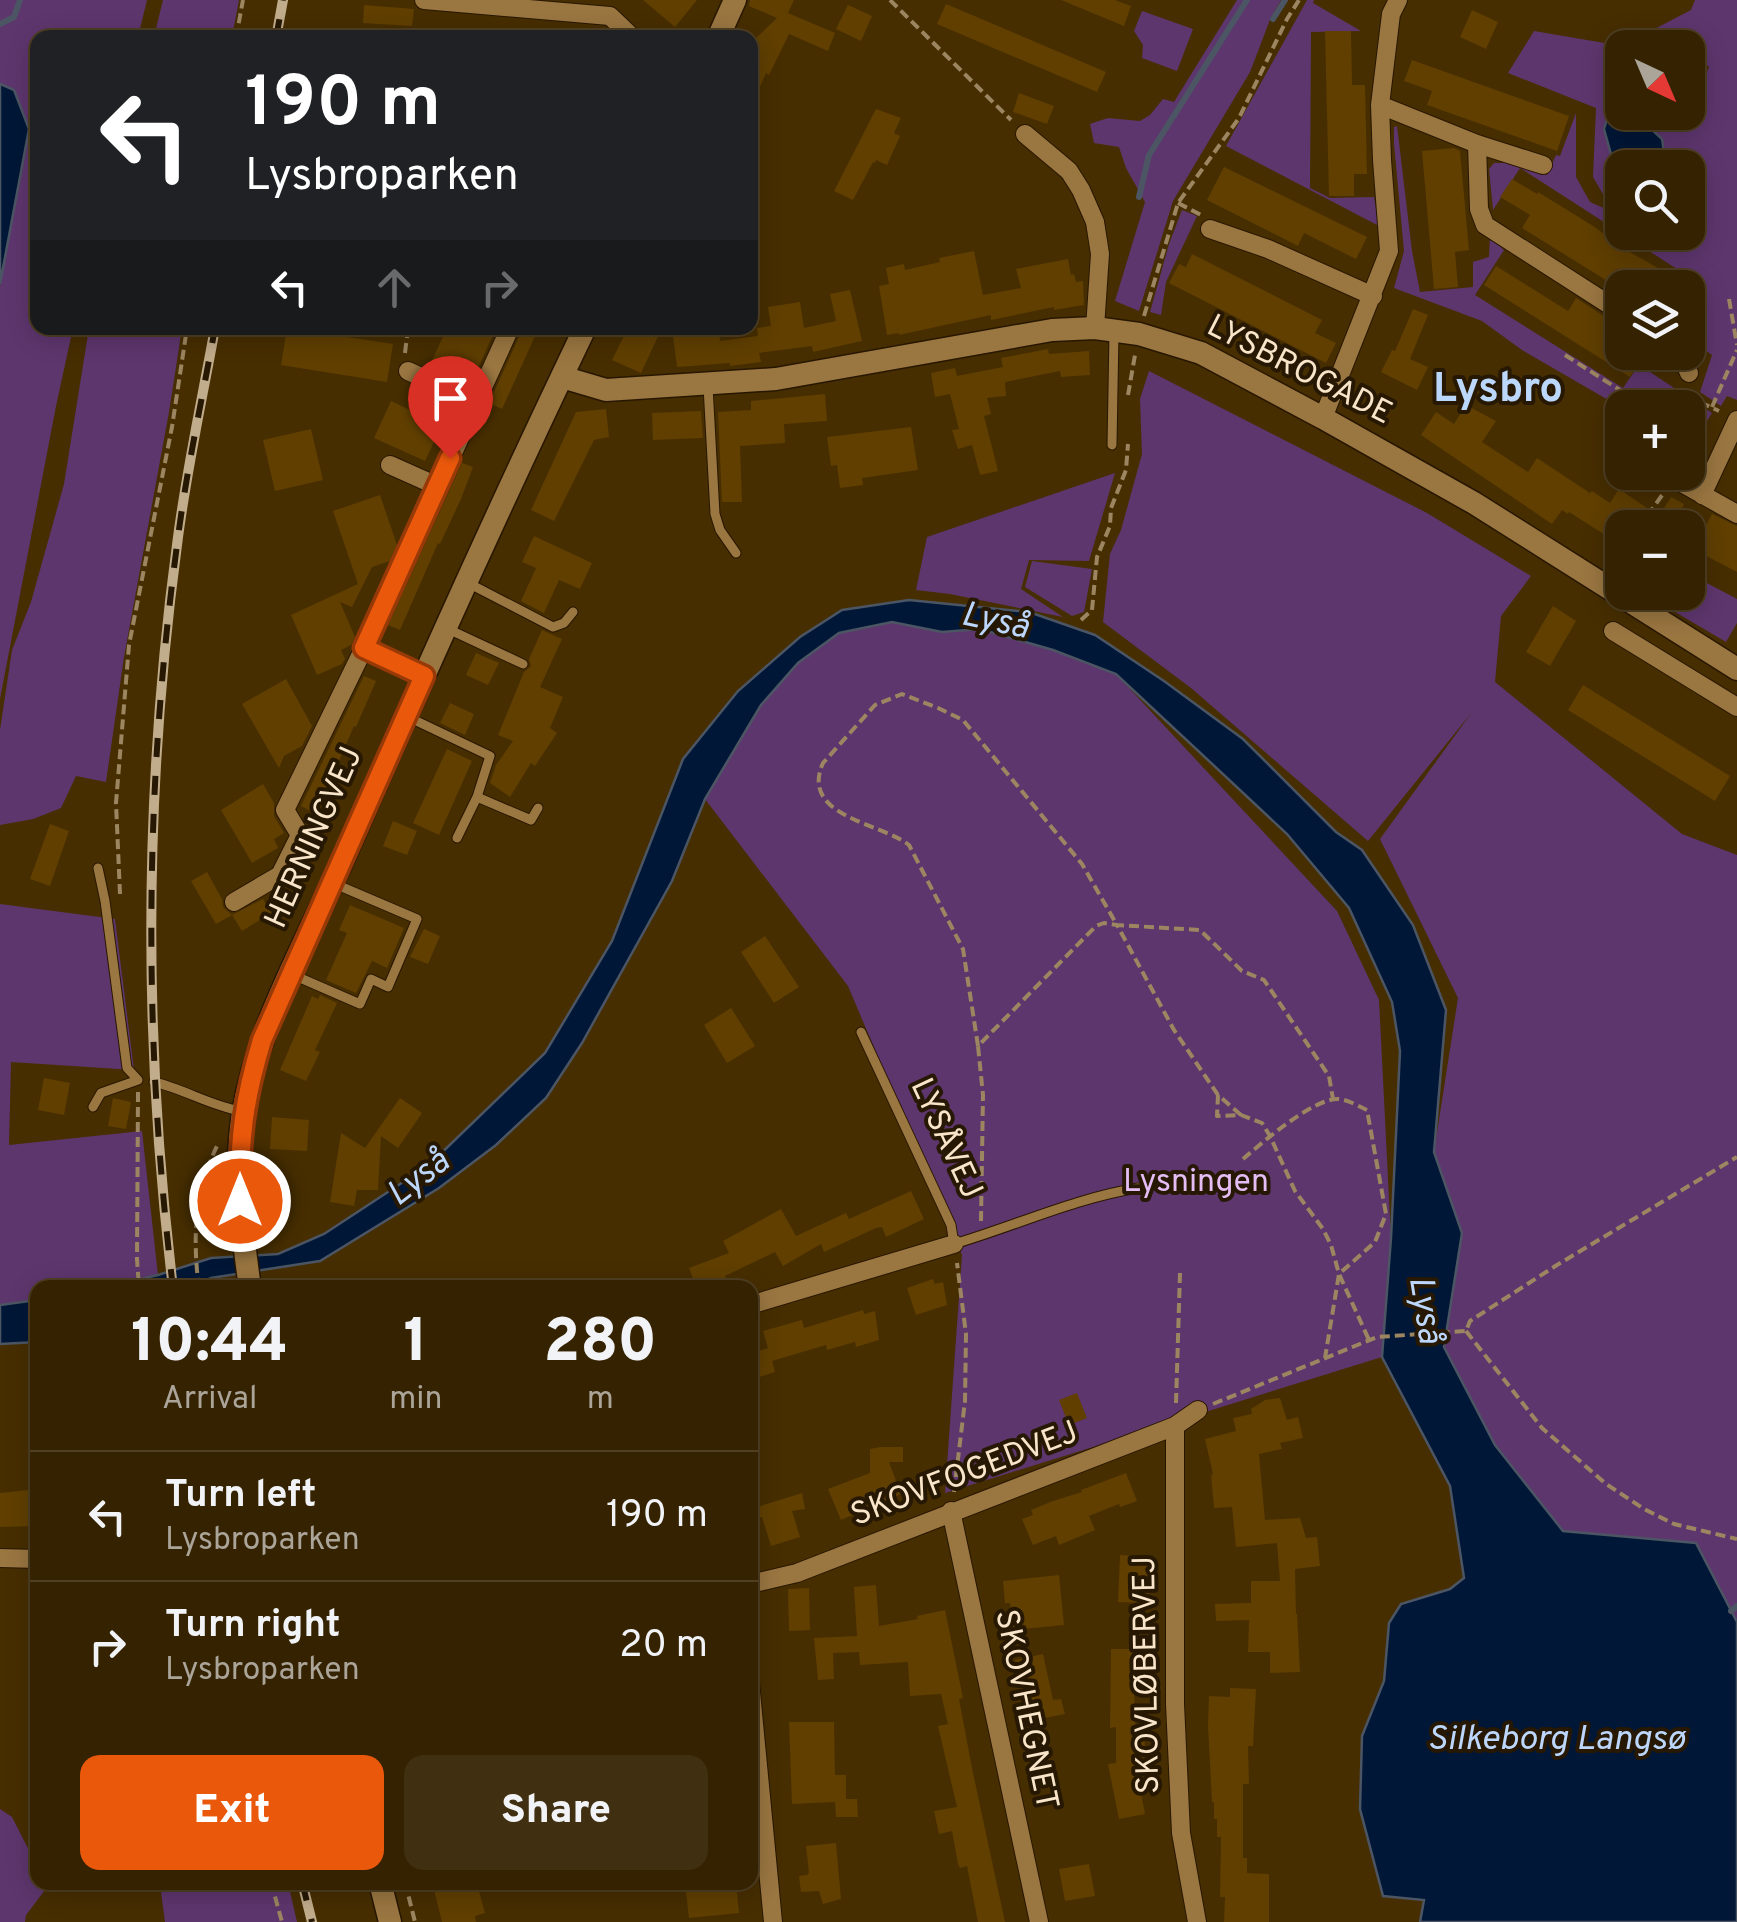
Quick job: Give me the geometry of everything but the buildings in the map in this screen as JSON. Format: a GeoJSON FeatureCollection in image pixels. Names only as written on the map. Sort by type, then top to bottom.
{"type":"FeatureCollection","features":[{"type":"Feature","properties":{"kind":"street"},"geometry":{"type":"LineString","coordinates":[[424,0],[610,16],[625,30]]}},
{"type":"Feature","properties":{"kind":"street"},"geometry":{"type":"LineString","coordinates":[[610,16],[623,0]]}},
{"type":"Feature","properties":{"kind":"street"},"geometry":{"type":"LineString","coordinates":[[722,30],[735,0]]}},
{"type":"Feature","properties":{"kind":"street"},"geometry":{"type":"LineString","coordinates":[[1323,418],[1389,251],[1380,104],[1391,14],[1398,0]]}},
{"type":"Feature","properties":{"kind":"street"},"geometry":{"type":"LineString","coordinates":[[1380,104],[1476,144],[1543,166]]}},
{"type":"Feature","properties":{"kind":"street"},"geometry":{"type":"LineString","coordinates":[[1025,134],[1069,172],[1095,222],[1105,329]]}},
{"type":"Feature","properties":{"kind":"street"},"geometry":{"type":"LineString","coordinates":[[1476,144],[1479,209],[1485,225],[1605,302]]}},
{"type":"Feature","properties":{"kind":"street"},"geometry":{"type":"LineString","coordinates":[[1210,229],[1268,249],[1372,296]]}},
{"type":"Feature","properties":{"kind":"street","name":"LYSBROGADE"},"geometry":{"type":"LineString","coordinates":[[562,377],[606,390],[776,378],[1052,330],[1141,324],[1474,502],[1735,664]]}},
{"type":"Feature","properties":{"kind":"street"},"geometry":{"type":"LineString","coordinates":[[234,902],[280,875],[300,834],[286,810],[507,335]]}},
{"type":"Feature","properties":{"kind":"street","name":"HERNINGVEJ"},"geometry":{"type":"LineString","coordinates":[[249,1280],[240,1162],[243,1115],[262,1040],[405,716],[583,335]]}},
{"type":"Feature","properties":{"kind":"street"},"geometry":{"type":"LineString","coordinates":[[408,370],[477,403]]}},
{"type":"Feature","properties":{"kind":"street"},"geometry":{"type":"LineString","coordinates":[[1702,495],[1731,416]]}},
{"type":"Feature","properties":{"kind":"street"},"geometry":{"type":"LineString","coordinates":[[390,465],[436,486]]}},
{"type":"Feature","properties":{"kind":"street"},"geometry":{"type":"LineString","coordinates":[[1694,490],[1737,514]]}},
{"type":"Feature","properties":{"kind":"street"},"geometry":{"type":"LineString","coordinates":[[1650,654],[1668,625]]}},
{"type":"Feature","properties":{"kind":"street"},"geometry":{"type":"LineString","coordinates":[[1614,632],[1737,707]]}},
{"type":"Feature","properties":{"kind":"street"},"geometry":{"type":"LineString","coordinates":[[364,648],[424,676]]}},
{"type":"Feature","properties":{"kind":"street","name":"LYSÅVEJ"},"geometry":{"type":"LineString","coordinates":[[758,1302],[954,1244]]}},
{"type":"Feature","properties":{"kind":"street","name":"SKOVFOGEDVEJ"},"geometry":{"type":"LineString","coordinates":[[758,1582],[797,1572],[1175,1426],[1198,1410]]}},
{"type":"Feature","properties":{"kind":"street","name":"SKOVLØBERVEJ"},"geometry":{"type":"LineString","coordinates":[[1175,1426],[1176,1722],[1182,1833],[1197,1922]]}},
{"type":"Feature","properties":{"kind":"street","name":"SKOVHEGNET"},"geometry":{"type":"LineString","coordinates":[[952,1511],[1039,1922]]}},
{"type":"Feature","properties":{"kind":"street"},"geometry":{"type":"LineString","coordinates":[[0,1558],[30,1559]]}},
{"type":"Feature","properties":{"kind":"street"},"geometry":{"type":"LineString","coordinates":[[758,1765],[773,1922]]}},
{"type":"Feature","properties":{"kind":"street"},"geometry":{"type":"LineString","coordinates":[[382,1890],[390,1922]]}},
{"type":"Feature","properties":{"kind":"lane"},"geometry":{"type":"LineString","coordinates":[[1105,329],[1112,445]]}},
{"type":"Feature","properties":{"kind":"lane"},"geometry":{"type":"LineString","coordinates":[[708,383],[714,514],[736,553]]}},
{"type":"Feature","properties":{"kind":"lane"},"geometry":{"type":"LineString","coordinates":[[467,582],[553,627],[564,623],[572,612]]}},
{"type":"Feature","properties":{"kind":"lane"},"geometry":{"type":"LineString","coordinates":[[446,628],[523,664]]}},
{"type":"Feature","properties":{"kind":"lane"},"geometry":{"type":"LineString","coordinates":[[405,716],[490,756],[478,798],[457,838]]}},
{"type":"Feature","properties":{"kind":"lane"},"geometry":{"type":"LineString","coordinates":[[478,798],[531,820],[538,808]]}},
{"type":"Feature","properties":{"kind":"lane"},"geometry":{"type":"LineString","coordinates":[[92,1107],[102,1093],[138,1080],[127,1068],[106,901],[98,868]]}},
{"type":"Feature","properties":{"kind":"lane"},"geometry":{"type":"LineString","coordinates":[[291,974],[360,1004],[371,979],[388,987],[418,919],[332,883]]}},
{"type":"Feature","properties":{"kind":"lane","name":"LYSÅVEJ"},"geometry":{"type":"LineString","coordinates":[[862,1032],[951,1225],[954,1244]]}},
{"type":"Feature","properties":{"kind":"lane"},"geometry":{"type":"LineString","coordinates":[[154,1082],[243,1115]]}},
{"type":"Feature","properties":{"kind":"lane"},"geometry":{"type":"LineString","coordinates":[[954,1244],[1104,1193],[1138,1188]]}},
{"type":"Feature","properties":{"kind":"path"},"geometry":{"type":"LineString","coordinates":[[237,30],[243,0]]}},
{"type":"Feature","properties":{"kind":"path"},"geometry":{"type":"LineString","coordinates":[[890,0],[1025,134]]}},
{"type":"Feature","properties":{"kind":"path"},"geometry":{"type":"LineString","coordinates":[[1128,395],[1141,324],[1178,203],[1239,118],[1299,0]]}},
{"type":"Feature","properties":{"kind":"path"},"geometry":{"type":"LineString","coordinates":[[1178,203],[1201,214],[1210,229]]}},
{"type":"Feature","properties":{"kind":"path"},"geometry":{"type":"LineString","coordinates":[[1712,407],[1737,347],[1729,299]]}},
{"type":"Feature","properties":{"kind":"path"},"geometry":{"type":"LineString","coordinates":[[120,895],[116,802],[129,645],[186,335]]}},
{"type":"Feature","properties":{"kind":"path"},"geometry":{"type":"LineString","coordinates":[[407,335],[403,364],[408,370]]}},
{"type":"Feature","properties":{"kind":"path"},"geometry":{"type":"LineString","coordinates":[[1564,355],[1619,390]]}},
{"type":"Feature","properties":{"kind":"path"},"geometry":{"type":"LineString","coordinates":[[1688,373],[1690,390]]}},
{"type":"Feature","properties":{"kind":"path"},"geometry":{"type":"LineString","coordinates":[[1705,404],[1731,416]]}},
{"type":"Feature","properties":{"kind":"path"},"geometry":{"type":"LineString","coordinates":[[1081,620],[1092,610],[1097,557],[1126,470],[1128,432]]}},
{"type":"Feature","properties":{"kind":"path"},"geometry":{"type":"LineString","coordinates":[[980,1236],[983,1095],[963,949],[910,845],[899,837],[860,824],[826,802],[818,773],[823,762],[875,704],[902,694],[962,720],[1082,864],[1174,1030],[1218,1095],[1241,1115],[1262,1124],[1270,1136],[1295,1191],[1323,1229],[1369,1340]]}},
{"type":"Feature","properties":{"kind":"path"},"geometry":{"type":"LineString","coordinates":[[978,1046],[1096,926],[1104,923],[1200,930],[1242,971],[1264,980],[1329,1076],[1333,1098]]}},
{"type":"Feature","properties":{"kind":"path"},"geometry":{"type":"LineString","coordinates":[[138,1080],[138,1280]]}},
{"type":"Feature","properties":{"kind":"path"},"geometry":{"type":"LineString","coordinates":[[1217,1116],[1218,1095]]}},
{"type":"Feature","properties":{"kind":"path"},"geometry":{"type":"LineString","coordinates":[[1243,1159],[1298,1116],[1333,1098],[1367,1110],[1386,1214],[1375,1242],[1339,1274],[1324,1358]]}},
{"type":"Feature","properties":{"kind":"path"},"geometry":{"type":"LineString","coordinates":[[198,1280],[196,1216],[204,1175],[224,1132],[243,1115]]}},
{"type":"Feature","properties":{"kind":"path"},"geometry":{"type":"LineString","coordinates":[[1210,1122],[1217,1116],[1241,1115]]}},
{"type":"Feature","properties":{"kind":"path"},"geometry":{"type":"LineString","coordinates":[[1466,1331],[1470,1321],[1499,1302],[1737,1157]]}},
{"type":"Feature","properties":{"kind":"path"},"geometry":{"type":"LineString","coordinates":[[952,1511],[965,1400],[966,1334],[954,1244]]}},
{"type":"Feature","properties":{"kind":"path"},"geometry":{"type":"LineString","coordinates":[[1175,1426],[1180,1273]]}},
{"type":"Feature","properties":{"kind":"path"},"geometry":{"type":"LineString","coordinates":[[1198,1410],[1377,1337],[1466,1331]]}},
{"type":"Feature","properties":{"kind":"path"},"geometry":{"type":"LineString","coordinates":[[1466,1331],[1542,1428],[1606,1484],[1674,1524],[1737,1539]]}},
{"type":"Feature","properties":{"kind":"path"},"geometry":{"type":"LineString","coordinates":[[273,1890],[282,1922]]}},
{"type":"Feature","properties":{"kind":"path"},"geometry":{"type":"LineString","coordinates":[[407,1890],[414,1922]]}},
{"type":"Feature","properties":{"kind":"green space"},"geometry":{"type":"Polygon","coordinates":[[[0,0],[147,0],[140,30],[30,30],[30,335],[71,335],[0,699],[0,286],[29,129],[14,90],[0,84],[0,0]]]}},
{"type":"Feature","properties":{"kind":"green space"},"geometry":{"type":"Polygon","coordinates":[[[163,0],[239,0],[233,30],[156,30],[163,0]]]}},
{"type":"Feature","properties":{"kind":"green space"},"geometry":{"type":"Polygon","coordinates":[[[1237,0],[1281,0],[1250,72],[1173,201],[1139,311],[1115,301],[1145,202],[1119,147],[1094,143],[1090,124],[1108,118],[1140,121],[1163,99],[1174,102],[1237,0]]]}},
{"type":"Feature","properties":{"kind":"green space"},"geometry":{"type":"Polygon","coordinates":[[[1307,0],[1314,0],[1313,3],[1361,31],[1311,32],[1310,188],[1330,198],[1374,197],[1379,226],[1226,146],[1307,0]]]}},
{"type":"Feature","properties":{"kind":"green space"},"geometry":{"type":"Polygon","coordinates":[[[1695,0],[1737,0],[1737,400],[1727,396],[1721,406],[1701,390],[1712,355],[1705,350],[1705,270],[1676,270],[1647,250],[1705,250],[1705,150],[1659,150],[1649,130],[1705,130],[1705,79],[1709,66],[1705,65],[1705,30],[1653,30],[1691,10],[1695,0]]]}},
{"type":"Feature","properties":{"kind":"green space"},"geometry":{"type":"Polygon","coordinates":[[[1142,11],[1193,29],[1177,71],[1142,58],[1143,45],[1134,31],[1142,11]]]}},
{"type":"Feature","properties":{"kind":"green space"},"geometry":{"type":"Polygon","coordinates":[[[1534,31],[1605,43],[1605,130],[1615,130],[1616,150],[1605,150],[1605,198],[1593,177],[1596,108],[1508,73],[1534,31]]]}},
{"type":"Feature","properties":{"kind":"green space"},"geometry":{"type":"Polygon","coordinates":[[[1576,113],[1576,177],[1590,202],[1605,209],[1605,223],[1520,168],[1493,210],[1489,169],[1494,163],[1511,163],[1547,175],[1556,155],[1560,156],[1576,113]]]}},
{"type":"Feature","properties":{"kind":"green space"},"geometry":{"type":"Polygon","coordinates":[[[1397,126],[1420,292],[1473,287],[1473,262],[1489,257],[1490,238],[1504,250],[1475,295],[1623,388],[1635,370],[1647,370],[1677,390],[1605,390],[1605,398],[1522,350],[1482,321],[1394,288],[1404,251],[1394,127],[1397,126]]]}},
{"type":"Feature","properties":{"kind":"green space"},"geometry":{"type":"Polygon","coordinates":[[[1182,210],[1197,216],[1166,282],[1161,315],[1150,312],[1182,210]]]}},
{"type":"Feature","properties":{"kind":"green space"},"geometry":{"type":"Polygon","coordinates":[[[88,335],[181,335],[106,782],[76,776],[61,808],[33,819],[0,825],[0,730],[12,650],[31,602],[64,484],[88,335]]]}},
{"type":"Feature","properties":{"kind":"green space"},"geometry":{"type":"Polygon","coordinates":[[[1149,371],[1427,513],[1531,576],[1501,616],[1495,682],[1682,834],[1737,855],[1737,1622],[1696,1543],[1563,1531],[1495,1445],[1444,1347],[1462,1233],[1434,1152],[1458,998],[1380,839],[1472,712],[1368,841],[1191,688],[1103,622],[1110,554],[1121,530],[1142,454],[1140,399],[1149,371]]]}},
{"type":"Feature","properties":{"kind":"green space"},"geometry":{"type":"Polygon","coordinates":[[[1115,473],[1089,561],[1029,560],[1021,589],[1063,617],[916,590],[927,537],[1115,473]]]}},
{"type":"Feature","properties":{"kind":"green space"},"geometry":{"type":"Polygon","coordinates":[[[1032,561],[1092,569],[1084,612],[1072,616],[1025,587],[1032,561]]]}},
{"type":"Feature","properties":{"kind":"green space"},"geometry":{"type":"Polygon","coordinates":[[[1705,582],[1737,599],[1737,623],[1726,642],[1672,610],[1705,610],[1705,582]]]}},
{"type":"Feature","properties":{"kind":"green space","name":"Lysningen"},"geometry":{"type":"Polygon","coordinates":[[[892,622],[942,632],[980,629],[1116,674],[1337,911],[1379,1000],[1391,1238],[1382,1357],[945,1493],[962,1255],[848,986],[705,799],[761,705],[798,663],[839,633],[892,622]]]}},
{"type":"Feature","properties":{"kind":"green space"},"geometry":{"type":"Polygon","coordinates":[[[0,904],[115,919],[134,1070],[11,1062],[9,1145],[142,1131],[158,1275],[134,1280],[30,1280],[30,1301],[0,1305],[0,904]]]}},
{"type":"Feature","properties":{"kind":"green space"},"geometry":{"type":"Polygon","coordinates":[[[0,1809],[12,1817],[30,1852],[30,1890],[45,1890],[25,1922],[0,1922],[0,1809]]]}},
{"type":"Feature","properties":{"kind":"green space"},"geometry":{"type":"Polygon","coordinates":[[[290,1890],[297,1922],[165,1922],[161,1892],[290,1890]]]}},
{"type":"Feature","properties":{"kind":"water"},"geometry":{"type":"Polygon","coordinates":[[[0,84],[14,90],[29,129],[0,284],[0,84]]]}},
{"type":"Feature","properties":{"kind":"water"},"geometry":{"type":"Polygon","coordinates":[[[1605,126],[1605,130],[1652,130],[1662,139],[1664,150],[1610,150],[1604,129],[1605,126]]]}},
{"type":"Feature","properties":{"kind":"water","name":"Silkeborg Langsø"},"geometry":{"type":"Polygon","coordinates":[[[909,600],[1029,612],[1095,635],[1243,739],[1336,832],[1362,850],[1413,925],[1446,1010],[1434,1152],[1462,1233],[1444,1347],[1495,1445],[1563,1531],[1696,1543],[1737,1622],[1737,1922],[1420,1922],[1424,1900],[1383,1896],[1360,1809],[1362,1736],[1384,1681],[1389,1623],[1401,1604],[1450,1589],[1464,1578],[1450,1486],[1382,1357],[1400,1051],[1392,1002],[1349,908],[1287,834],[1116,674],[980,629],[942,632],[892,622],[839,633],[798,663],[761,705],[705,799],[672,881],[582,1043],[546,1098],[496,1145],[439,1188],[320,1261],[207,1280],[136,1280],[211,1258],[278,1254],[324,1234],[429,1165],[545,1053],[612,941],[683,759],[738,691],[800,637],[842,610],[909,600]]]}},
{"type":"Feature","properties":{"kind":"water"},"geometry":{"type":"Polygon","coordinates":[[[30,1301],[30,1342],[0,1344],[0,1305],[30,1301]]]}},
{"type":"Feature","properties":{"kind":"waterway"},"geometry":{"type":"LineString","coordinates":[[0,24],[14,17],[20,0]]}},
{"type":"Feature","properties":{"kind":"waterway"},"geometry":{"type":"LineString","coordinates":[[1139,197],[1149,155],[1247,0]]}},
{"type":"Feature","properties":{"kind":"waterway"},"geometry":{"type":"LineString","coordinates":[[1273,19],[1285,0]]}},
{"type":"Feature","properties":{"kind":"waterway"},"geometry":{"type":"LineString","coordinates":[[1731,1611],[1737,1606]]}},
{"type":"Feature","properties":{"kind":"railway"},"geometry":{"type":"LineString","coordinates":[[277,30],[283,0]]}},
{"type":"Feature","properties":{"kind":"railway"},"geometry":{"type":"LineString","coordinates":[[172,1280],[152,1009],[153,823],[166,637],[177,545],[214,335]]}},
{"type":"Feature","properties":{"kind":"railway"},"geometry":{"type":"LineString","coordinates":[[304,1890],[312,1922]]}},
{"type":"Feature","properties":{"kind":"district","name":"Lysbro"},"geometry":{"type":"Point","coordinates":[1498,390]}},
{"type":"Feature","properties":{"kind":"route"},"geometry":{"type":"LineString","coordinates":[[240,1201],[242,1119],[262,1040],[424,676],[364,648],[450,458]]}},
{"type":"Feature","properties":{"kind":"water label","name":"Lyså"},"geometry":{"type":"Point","coordinates":[995,622]}},
{"type":"Feature","properties":{"kind":"water label","name":"Lyså"},"geometry":{"type":"Point","coordinates":[419,1179]}},
{"type":"Feature","properties":{"kind":"water label","name":"Lyså"},"geometry":{"type":"Point","coordinates":[1424,1310]}}]}
